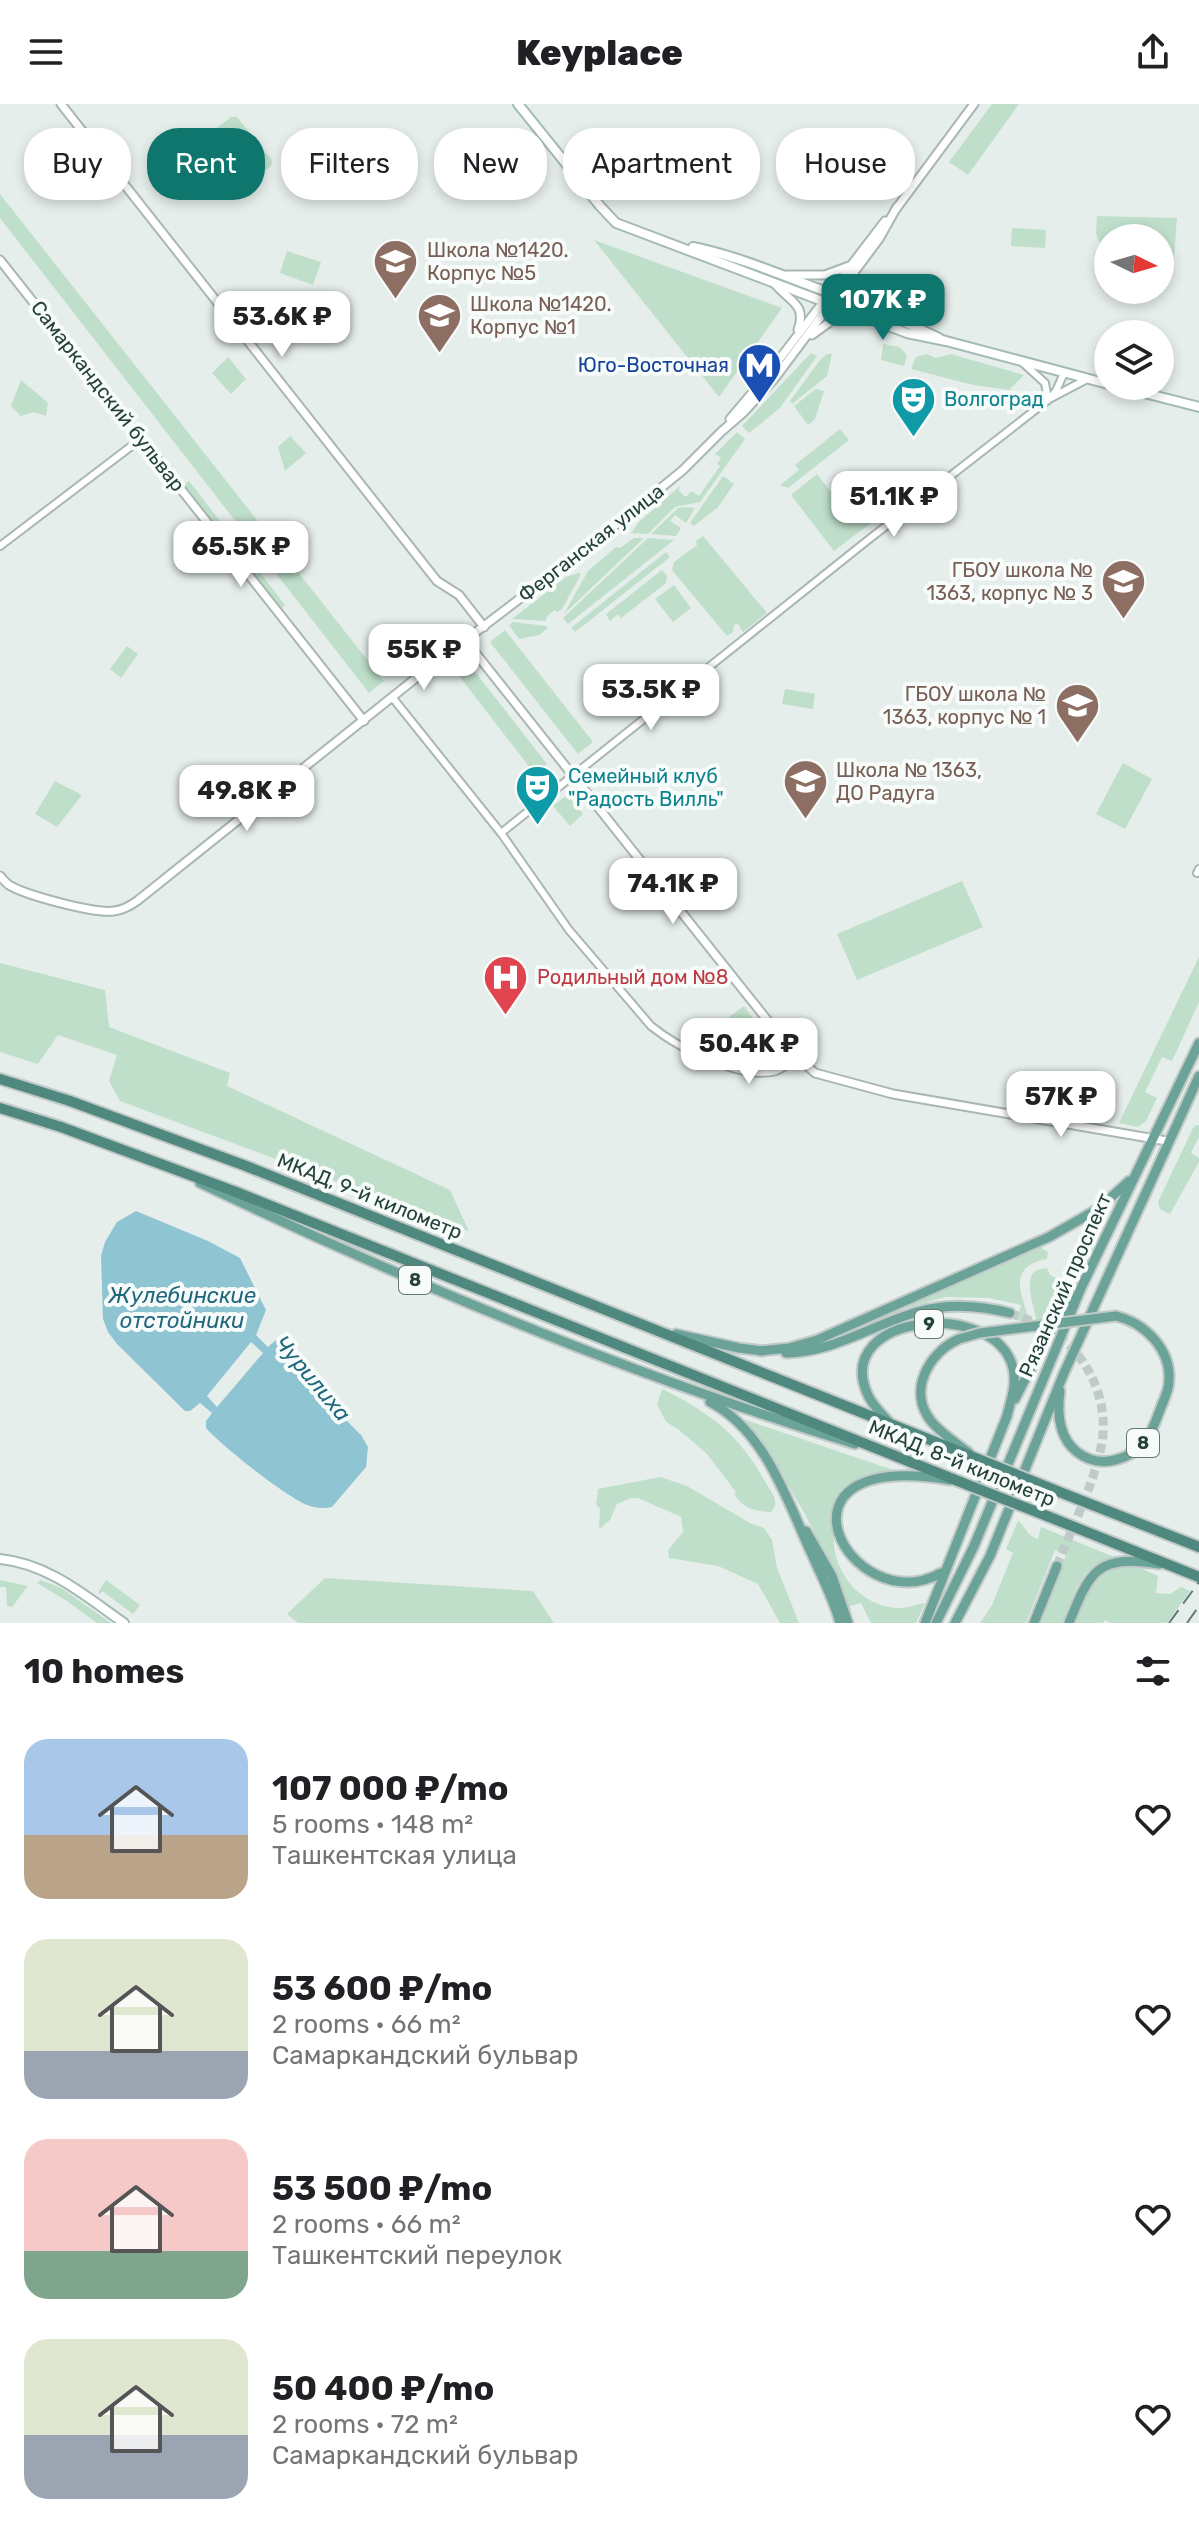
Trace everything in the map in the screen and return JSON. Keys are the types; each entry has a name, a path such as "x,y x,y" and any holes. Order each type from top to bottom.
{"highway":[{"name":"МКАД, 9-й километр","path":"0,1079 246,1166 722,1357"},
{"path":"0,1108 151,1159"},
{"name":"МКАД, 8-й километр","path":"151,1159 1199,1577"},
{"name":"МКАД, 8-й километр","path":"722,1357 1199,1547"}],"main road":[{"path":"518,104 616,223 919,337 946,341 1094,380"},
{"path":"677,244 720,252 887,315 946,341"},
{"path":"1172,400 1199,407"},
{"name":"Рязанский проспект","path":"936,1623 974,1546 1081,1288 1199,1043"},
{"name":"Рязанский проспект","path":"972,1594 1064,1373 1199,1076"},
{"name":"8","path":"151,1159 381,1266 685,1389 716,1405 753,1440 766,1459 832,1576 848,1623"},
{"path":"760,1351 789,1348 828,1336 1049,1237 1098,1209 1134,1176"},
{"path":"925,1623 1007,1416 1044,1342 1081,1288"},
{"path":"642,1326 705,1342 790,1353 843,1342 918,1311 943,1306 985,1307 1010,1313"},
{"name":"8","path":"978,1459 937,1427 923,1406 921,1392 928,1364 946,1345 980,1333 1116,1316 1136,1323 1152,1336 1164,1354 1169,1372 1167,1392 1151,1431 1136,1451 1114,1461 1097,1461 1082,1455 1070,1445 1062,1431 1059,1416 1059,1395 1064,1373"},
{"name":"9","path":"891,1425 867,1394 863,1378 865,1361 872,1346 884,1335 917,1324 962,1326 998,1342 1009,1357 1014,1379 1007,1416"},
{"path":"685,1389 908,1461"},
{"path":"837,1552 836,1533 841,1513 852,1498 873,1483 919,1476 968,1485"},
{"path":"796,1515 840,1623"},
{"path":"0,1559 33,1565 53,1574 124,1623"},
{"path":"1069,1623 1084,1586 1099,1569 1122,1562 1171,1565"},
{"path":"1034,1623 1057,1566"},
{"path":"924,1590 946,1568"},
{"path":"955,1623 972,1594"},
{"path":"962,1623 972,1594"}],"street":[{"path":"61,104 437,581 459,595 484,627"},
{"name":"Ферганская улица","path":"0,876 8,884 27,893 100,911 126,908 657,492 722,431 798,342 879,239 897,207 974,104"},
{"name":"Самаркандский бульвар","path":"0,260 364,721"},
{"path":"782,275 825,275 853,269 854,284 859,293 887,315"},
{"path":"775,284 800,309 798,342"},
{"path":"798,342 830,320 859,316"},
{"path":"1021,361 1045,383 1048,400"},
{"path":"1048,400 1064,373"},
{"path":"501,833 1048,400 1088,379"},
{"path":"0,546 142,438"},
{"path":"466,641 797,1057 815,1073 893,1094 1167,1141"},
{"path":"392,697 501,833 577,940 638,1012 667,1039 709,1059 761,1072 780,1069 797,1057"}],"green space":[{"path":"992,104 1019,104 968,175 949,162"},
{"path":"231,117 237,117 246,128 217,128"},
{"path":"265,151 272,160 271,166 265,171"},
{"path":"0,194 384,681 369,693 0,218"},
{"path":"1097,216 1177,218 1174,257 1174,224 1097,224"},
{"path":"1012,228 1046,230 1045,248 1011,246"},
{"path":"594,240 782,308 719,397"},
{"path":"287,251 321,262 313,285 280,273"},
{"path":"883,344 899,347 907,355 904,366 881,360"},
{"path":"811,353 817,356 780,408 749,433 742,426"},
{"path":"827,354 832,354 827,376 792,404 790,401"},
{"path":"927,354 935,358 951,354 1024,375 1009,390 973,385 911,369 916,357"},
{"path":"228,357 246,379 231,394 212,373"},
{"path":"21,380 48,403 46,416 34,412 21,416 11,406"},
{"path":"816,389 824,391 815,419 808,425 794,406"},
{"path":"840,429 849,440 788,488 780,485 799,470 795,465"},
{"path":"737,432 745,439 700,502 675,507 648,534 631,533 639,522 680,486 679,491 686,497 691,491 699,496 720,466 717,464 721,458 715,454"},
{"path":"290,436 306,453 285,471 278,447"},
{"path":"817,474 839,502 845,497 856,512 865,505 876,519 834,551 791,495"},
{"path":"723,476 734,484 718,507 694,526 690,523"},
{"path":"189,481 285,605 282,608 181,487"},
{"path":"678,508 695,508 686,523 675,515 670,521 681,528 676,536 651,534"},
{"path":"703,536 767,613 743,632 738,624 734,625 733,632 727,636 672,570 674,562 697,545 696,541"},
{"path":"634,538 644,538 564,614 588,571 616,547 620,548"},
{"path":"648,538 674,540 568,624 563,618"},
{"path":"666,552 670,557 575,632 571,628"},
{"path":"662,570 667,576 666,583 621,618 618,614 610,621 606,614"},
{"path":"579,573 562,609 547,616 546,621 512,619 566,577"},
{"path":"674,585 691,608 673,622 655,599"},
{"path":"513,622 548,628 539,635 519,639 509,625"},
{"path":"505,630 593,742 578,754 490,642"},
{"path":"127,646 138,654 121,678 110,669"},
{"path":"465,659 547,764 534,773 453,668"},
{"path":"785,689 815,694 813,709 782,704"},
{"path":"1123,763 1152,779 1125,829 1096,814"},
{"path":"55,781 82,795 57,827 35,814"},
{"path":"567,795 583,814 570,826 553,806"},
{"path":"962,881 983,927 857,980 837,934"},
{"path":"1199,957 1199,1002 1172,1061 1162,1057 1145,1092 1157,1098 1146,1121 1138,1127 1119,1123"},
{"path":"0,963 105,990 109,1027 230,1073 227,1086 450,1190 469,1231 120,1101 109,1081 117,1055 58,1035 38,1064 0,1052"},
{"path":"744,1006 780,1055 779,1060 769,1065 764,1063 729,1017"},
{"path":"1199,1125 1199,1137 1191,1153 1199,1158 1199,1162 1170,1214 1160,1209 1158,1202 1194,1126"},
{"path":"1040,1247 1048,1252 1047,1259 1026,1268 1020,1281 1029,1319 1017,1321 1021,1305 989,1298 945,1297 904,1309 847,1336 812,1346 894,1312"},
{"path":"1047,1268 1050,1275 1072,1286 1041,1336 1030,1283 1033,1273"},
{"path":"662,1389 710,1417 735,1439 773,1495 775,1505 771,1512 754,1510 741,1503 707,1454 666,1422 657,1404"},
{"path":"740,1418 902,1473 868,1485 851,1496 839,1513 834,1531 834,1549 850,1583 864,1596 881,1605 901,1608 925,1603 916,1623 871,1623 861,1603 850,1606 853,1623 832,1568 806,1515 775,1465"},
{"path":"660,1477 687,1486 764,1528 772,1540 777,1568 799,1623 780,1623 758,1584 718,1566 669,1558 668,1550 683,1532 681,1517 638,1498 631,1498 617,1504 610,1520 599,1529 598,1489"},
{"path":"1018,1521 1034,1538 1038,1539 1041,1527 1114,1557 1102,1561 1086,1574 1075,1591 1063,1623 1040,1623 1066,1555 1055,1550 1026,1623 980,1623 992,1605 1013,1553 1006,1549"},
{"path":"1122,1565 1136,1566 1158,1576 1156,1593 1170,1594 1181,1587 1190,1591 1167,1623 1111,1623 1105,1620 1103,1623 1073,1623 1093,1578 1100,1572"},
{"path":"325,1578 533,1591 554,1623 298,1623 287,1614"},
{"path":"0,1580 28,1586 12,1607 7,1606 6,1587 0,1587"},
{"path":"41,1580 61,1588 111,1623 97,1623 37,1583"},
{"path":"106,1580 140,1605 133,1614 102,1591 99,1595"}],"water":[{"name":"Жулебинские отстойники","path":"136,1211 240,1258 266,1310 256,1335 268,1347 276,1340 282,1342 305,1379 361,1435 368,1447 366,1467 332,1507 307,1505 254,1470 206,1428 206,1421 212,1413 200,1403 185,1411 117,1344 103,1319 101,1256 117,1222","holes":["251,1342 263,1353 217,1407 207,1396"]}],"tunnel":[{"path":"1010,1313 1044,1327 1063,1340 1086,1367 1100,1400 1103,1417 1100,1452 1057,1566"}],"railway":[{"path":"1169,1623 1199,1582"},
{"path":"1187,1623 1199,1606"}],"place":[{"name":"Школа №1420. Корпус №5","path":"396,301"},
{"name":"Школа №1420. Корпус №1","path":"439,355"},
{"name":"Юго-Восточная","path":"760,404"},
{"name":"Волгоград","path":"913,438"},
{"name":"ГБОУ школа № 1363, корпус № 3","path":"1124,620"},
{"name":"ГБОУ школа № 1363, корпус № 1","path":"1077,745"},
{"name":"Школа № 1363, ДО Радуга","path":"805,821"},
{"name":"Семейный клуб \"Радость Вилль\"","path":"537,826"},
{"name":"Родильный дом №8","path":"506,1016"}],"water label":[{"name":"Чурилиха","path":"313,1378"}]}
